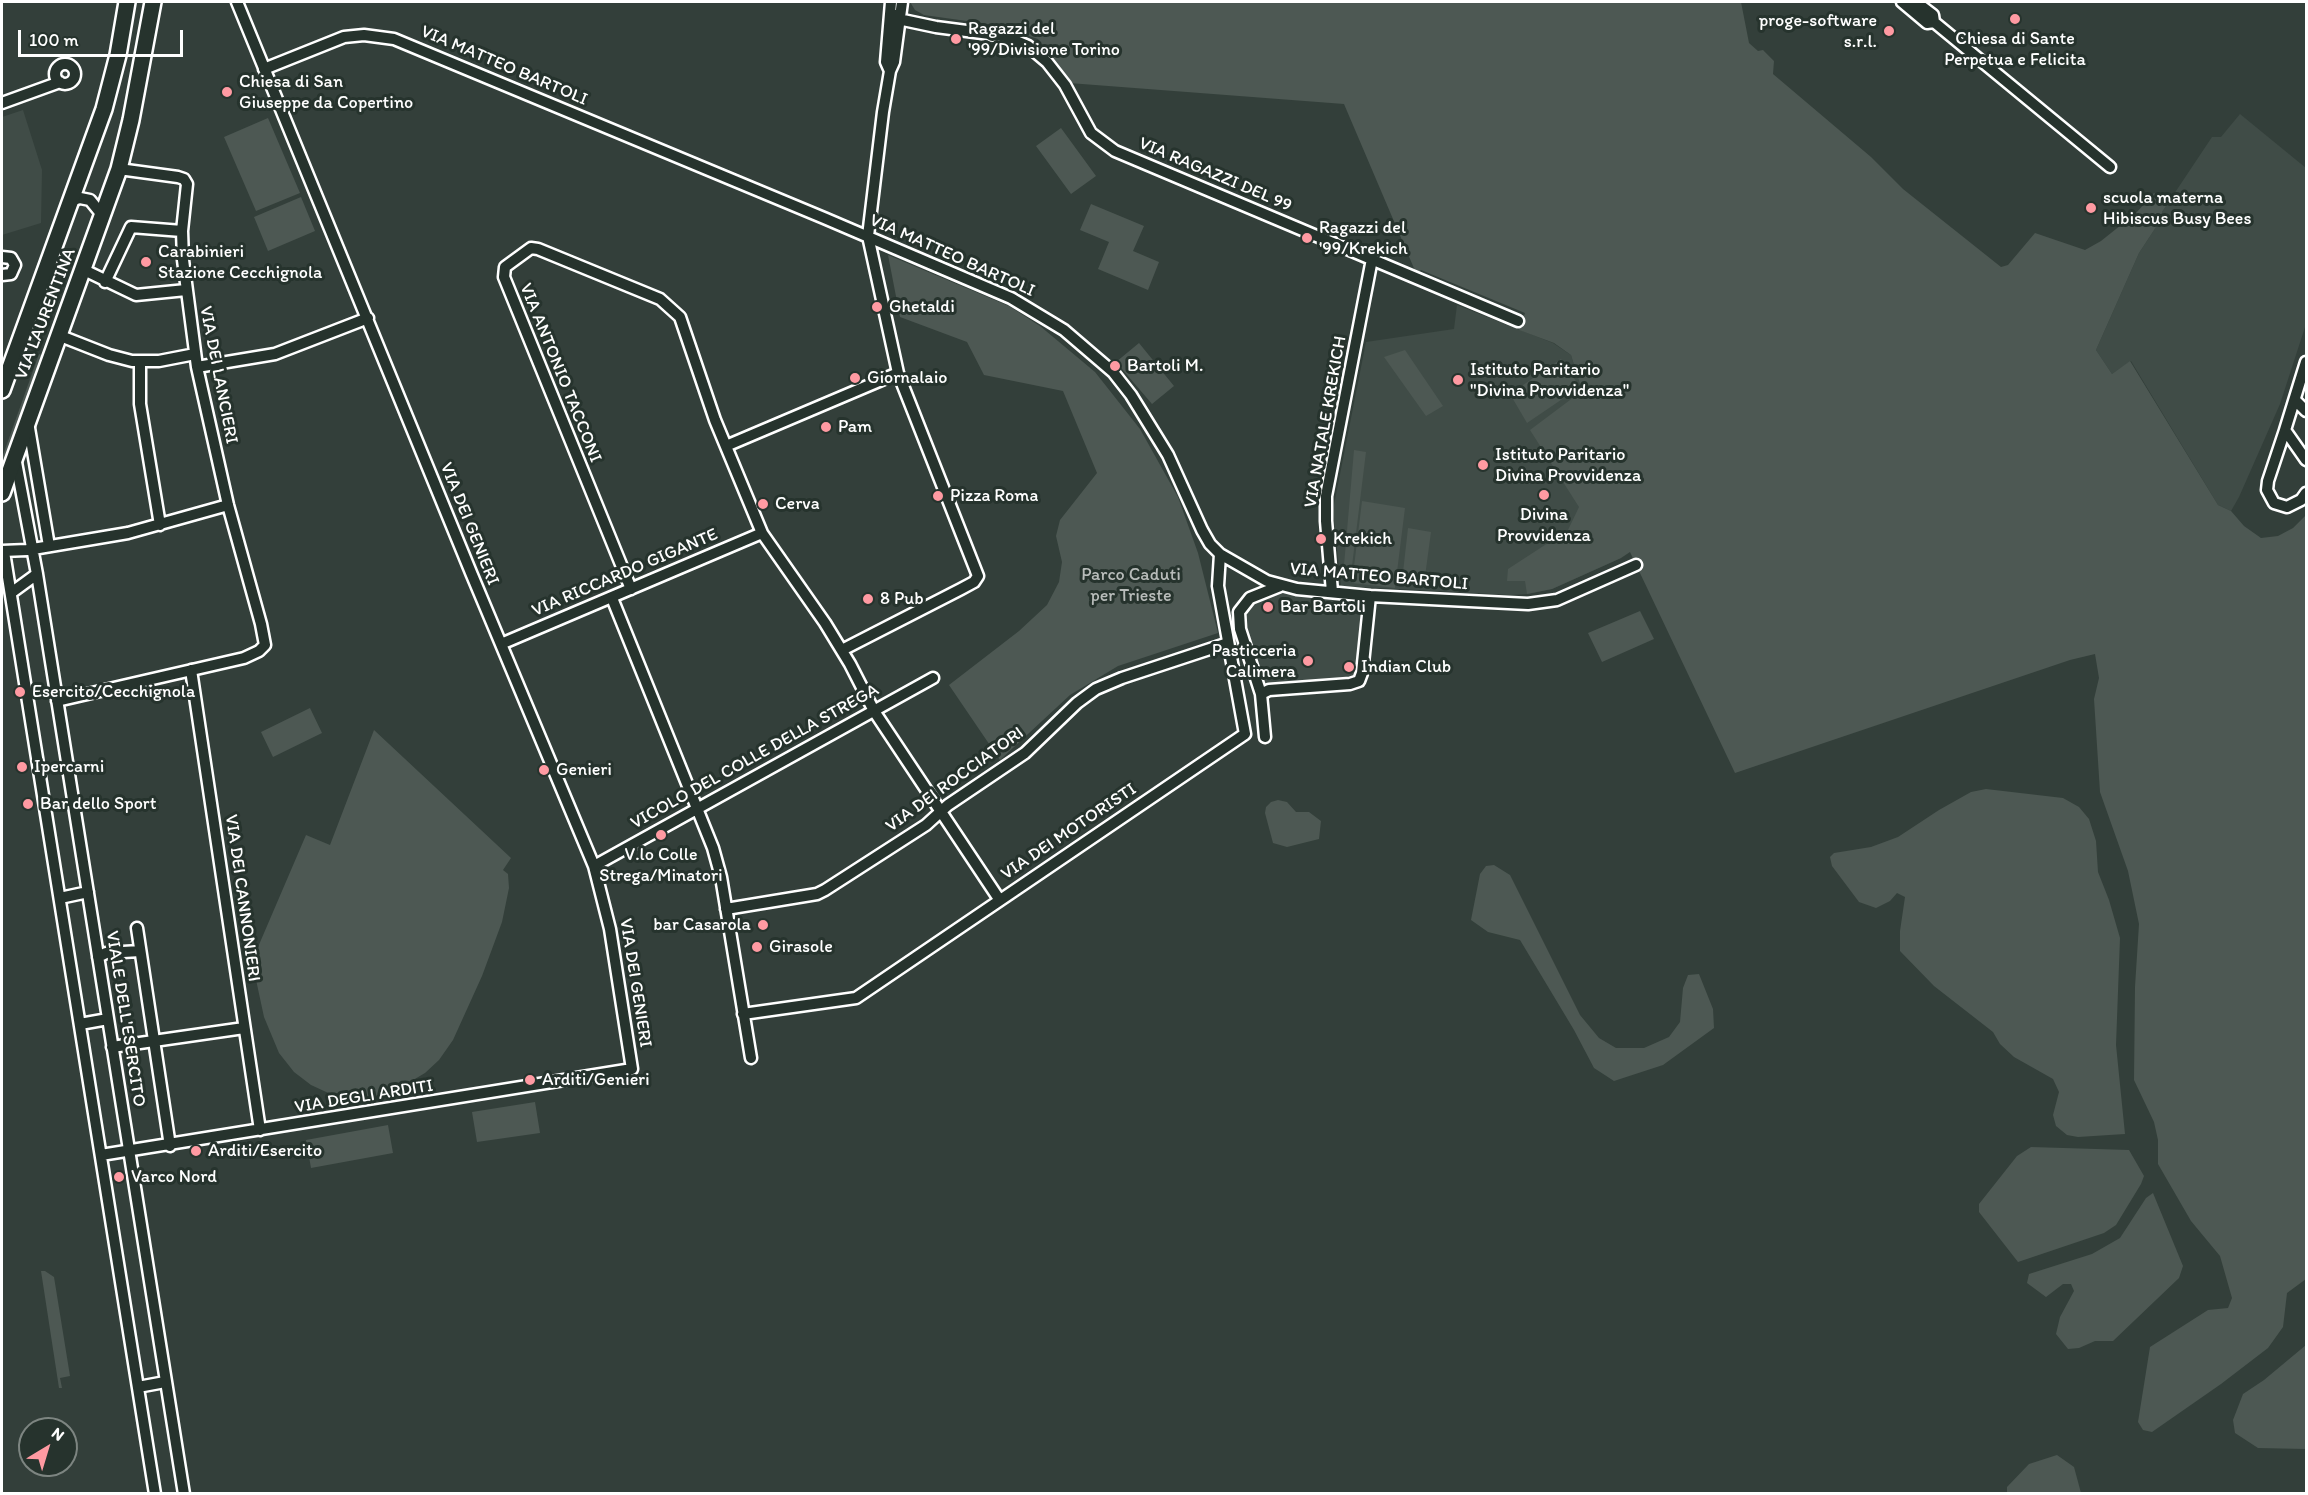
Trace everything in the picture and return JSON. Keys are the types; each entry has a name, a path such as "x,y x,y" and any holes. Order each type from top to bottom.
{"main road":[{"name":"VIA LAURENTINA","path":"2,390 107,99 117,61 127,2"},
{"name":"VIA LAURENTINA","path":"2,493 58,335 104,216 119,169 134,109 153,2"}],"street":[{"name":"VIA DEI GENIERI","path":"237,2 594,866 610,929 632,1069"},
{"path":"890,71 886,62 891,2"},
{"path":"896,2 895,14 900,18"},
{"path":"842,650 974,582 978,576 898,373 868,236 890,71 894,62 902,2"},
{"path":"1902,2 1927,22 1934,19"},
{"path":"1916,2 2110,167"},
{"name":"VIA RAGAZZI DEL 99","path":"900,18 936,27 1005,36 1029,46 1054,70 1073,99 1085,125 1106,146 1518,321"},
{"name":"VIA MATTEO BARTOLI","path":"264,69 344,37 364,35 394,39 868,236 1020,303 1064,330 1097,357 1126,388 1178,473 1210,544 1220,554 1280,586 1370,596 1538,603 1557,600 1636,565"},
{"path":"2,103 60,82"},
{"name":"VIA DEI LANCIERI","path":"119,169 184,179 187,184 182,231 186,290 197,367 228,505 265,645 260,651 244,658 191,670"},
{"path":"70,201 80,198 90,200 104,216"},
{"path":"105,282 131,227 182,231"},
{"name":"VIA ANTONIO TACCONI","path":"631,589 504,280 504,269 528,249 538,249 660,299 680,316 695,364 726,446"},
{"path":"2,257 10,258 15,266 11,274 2,275"},
{"name":"VIA NATALE KREKICH","path":"1332,592 1326,496 1372,259"},
{"path":"84,270 105,282 140,296 186,290"},
{"path":"197,367 283,352 368,318"},
{"path":"58,335 109,355 140,362 195,354"},
{"path":"140,362 140,404 160,525"},
{"path":"2307,362 2268,481 2270,497 2274,503 2287,507 2301,500 2307,493"},
{"path":"898,373 726,446 762,533 842,650 874,711 999,899"},
{"path":"2295,400 2307,411"},
{"path":"28,418 48,546"},
{"path":"2285,430 2307,460"},
{"name":"VIALE DELL'ESERCITO","path":"15,454 37,574 184,1494"},
{"path":"156,1494 3,551 32,549 119,535 228,505"},
{"name":"VIA RICCARDO GIGANTE","path":"501,644 762,533"},
{"name":"VIA DEI MOTORISTI","path":"743,1014 856,998 1245,734 1218,586 1220,554"},
{"path":"10,593 37,574"},
{"path":"1265,737 1261,694 1242,634 1239,612 1250,598 1280,586"},
{"path":"1261,694 1269,690 1350,684 1359,681 1362,673 1370,596"},
{"path":"612,598 717,859 751,1058"},
{"name":"VIA DEI ROCCIATORI","path":"726,909 817,894 926,825 948,805 1024,753 1077,703 1096,690 1122,678 1227,643"},
{"path":"57,701 191,670"},
{"name":"VIA DEI CANNONIERI","path":"191,670 260,1130"},
{"name":"VICOLO DEL COLLE DELLA STREGA","path":"594,866 933,678"},
{"path":"60,898 88,892"},
{"path":"137,928 170,1146"},
{"path":"98,957 106,953 140,951"},
{"path":"80,1024 108,1019"},
{"path":"112,1047 244,1028"},
{"name":"VIA DEGLI ARDITI","path":"101,1155 170,1146 632,1069"},
{"path":"138,1387 165,1382"}],"shaded area":[{"path":"23,110 42,170 41,223 2,235 2,117"},
{"path":"2240,114 2306,168 2306,324 2280,404 2231,511 2218,505 2131,361 2112,374 2096,350 2139,253 2162,218 2162,212 2212,137 2221,137"},
{"name":"Istituto Paritario Divina Provvidenza","path":"1457,305 1553,343 1571,355 1582,391 1621,558 1552,589 1527,594 1341,586 1333,510 1366,342 1454,329"},
{"path":"1280,589 1367,599 1357,678 1262,688 1242,612 1251,601"}],"green space":[{"path":"910,2 1741,2 1749,43 1758,51 1763,50 1774,61 1773,74 1871,157 1903,189 2001,267 2008,265 2035,233 2085,250 2101,241 2136,213 2154,193 2168,203 2162,212 2162,218 2139,253 2096,350 2112,374 2130,361 2218,505 2231,511 2244,526 2261,538 2278,536 2293,528 2306,515 2306,1279 2287,1293 2283,1327 2268,1348 2152,1432 2143,1430 2138,1422 2150,1347 2208,1310 2228,1308 2232,1298 2220,1256 2191,1221 2158,1164 2158,1140 2154,1122 2134,1080 2135,987 2139,924 2128,871 2100,792 2094,699 2099,678 2095,654 2070,660 1735,773 1630,552 1552,589 1527,594 1525,581 1507,581 1508,569 1568,530 1579,507 1530,430 1582,391 1571,355 1554,343 1519,330 1525,313 1421,270 1416,273 1344,104 1069,83 1038,39 995,25 924,15 915,10"},
{"path":"268,118 300,193 256,211 224,137"},
{"path":"1061,128 1096,176 1071,194 1036,146"},
{"path":"301,197 315,231 268,251 254,217"},
{"path":"1091,204 1144,226 1133,251 1159,262 1148,290 1098,269 1109,242 1080,230"},
{"name":"Parco Caduti per Trieste","path":"888,255 1009,306 1040,326 1095,372 1140,429 1178,497 1198,553 1218,633 1118,666 1070,695 1000,760 949,685 1019,631 1047,605 1059,582 1062,562 1056,536 1060,520 1097,473 1063,391 984,375 967,342 900,317"},
{"path":"1139,343 1174,386 1152,404 1116,362"},
{"path":"1405,350 1443,406 1426,416 1384,357"},
{"path":"39,354 44,356 2,472 2,458"},
{"path":"1561,359 1580,387 1527,423 1510,394"},
{"path":"1354,450 1366,452 1352,566 1344,565"},
{"path":"1362,501 1405,508 1395,588 1352,583"},
{"path":"1408,528 1431,532 1424,584 1402,581"},
{"path":"1640,611 1654,639 1602,662 1588,633"},
{"path":"310,708 322,733 273,757 261,732"},
{"path":"374,730 511,858 503,870 508,874 509,888 502,922 482,976 453,1040 439,1060 425,1073 382,1095 360,1098 337,1097 311,1085 294,1072 279,1053 264,1017 252,961 306,835 330,845"},
{"path":"1986,789 2063,798 2079,807 2089,819 2096,841 2098,872 2120,938 2116,1045 2125,1134 2078,1137 2067,1135 2056,1126 2053,1115 2059,1092 2053,1079 2014,1057 2000,1044 1993,1032 1934,986 1900,951 1900,931 1905,897 1897,893 1890,901 1876,908 1859,902 1832,866 1830,857 1834,853 1871,847 1898,837 1971,792"},
{"path":"1278,800 1287,802 1296,812 1309,812 1321,821 1319,839 1287,847 1273,843 1265,813 1266,807 1271,802"},
{"path":"1494,865 1510,875 1580,1015 1599,1038 1616,1048 1644,1048 1669,1037 1680,1022 1683,988 1688,975 1699,974 1713,1009 1714,1028 1663,1065 1614,1081 1594,1068 1520,940 1488,932 1471,920 1480,874 1486,866"},
{"path":"535,1102 540,1133 477,1142 472,1112"},
{"path":"388,1125 393,1153 311,1168 306,1140"},
{"path":"2031,1147 2129,1150 2144,1176 2116,1225 2104,1233 2018,1262 1979,1212 1979,1204 2017,1156"},
{"path":"2153,1193 2183,1266 2179,1278 2113,1341 2095,1341 2079,1348 2068,1349 2056,1334 2060,1317 2074,1291 2071,1284 2063,1284 2046,1297 2027,1283 2029,1274 2092,1254 2120,1238 2146,1198"},
{"path":"41,1271 54,1277 70,1376 60,1378 62,1388 59,1388"},
{"path":"2306,1345 2306,1449 2258,1448 2235,1433 2233,1420 2243,1394 2264,1380"},
{"path":"2057,1455 2074,1467 2081,1493 2007,1493 2007,1487 2029,1464"}],"place":[{"name":"Chiesa di Sante Perpetua e Felicita","path":"2015,19"},
{"name":"proge-software s.r.l.","path":"1889,31"},
{"name":"Ragazzi del '99/Divisione Torino","path":"956,39"},
{"name":"Chiesa di San Giuseppe da Copertino","path":"227,92"},
{"name":"scuola materna Hibiscus Busy Bees","path":"2091,208"},
{"name":"Ragazzi del '99/Krekich","path":"1307,238"},
{"name":"Carabinieri Stazione Cecchignola","path":"146,262"},
{"name":"Ghetaldi","path":"877,307"},
{"name":"Bartoli M.","path":"1115,366"},
{"name":"Giornalaio","path":"855,378"},
{"name":"Istituto Paritario \"Divina Provvidenza\"","path":"1458,380"},
{"name":"Pam","path":"826,427"},
{"name":"Istituto Paritario Divina Provvidenza","path":"1483,465"},
{"name":"Divina Provvidenza","path":"1544,495"},
{"name":"Pizza Roma","path":"938,496"},
{"name":"Cerva","path":"763,504"},
{"name":"Krekich","path":"1321,539"},
{"name":"8 Pub","path":"868,599"},
{"name":"Bar Bartoli","path":"1268,607"},
{"name":"Pasticceria Calimera","path":"1308,661"},
{"name":"Indian Club","path":"1349,667"},
{"name":"Esercito/Cecchignola","path":"20,692"},
{"name":"Ipercarni","path":"22,767"},
{"name":"Genieri","path":"544,770"},
{"name":"Bar dello Sport","path":"28,804"},
{"name":"V.lo Colle Strega/Minatori","path":"661,835"},
{"name":"bar Casarola","path":"763,925"},
{"name":"Girasole","path":"757,947"},
{"name":"Arditi/Genieri","path":"530,1080"},
{"name":"Arditi/Esercito","path":"196,1151"},
{"name":"Varco Nord","path":"119,1177"}]}
